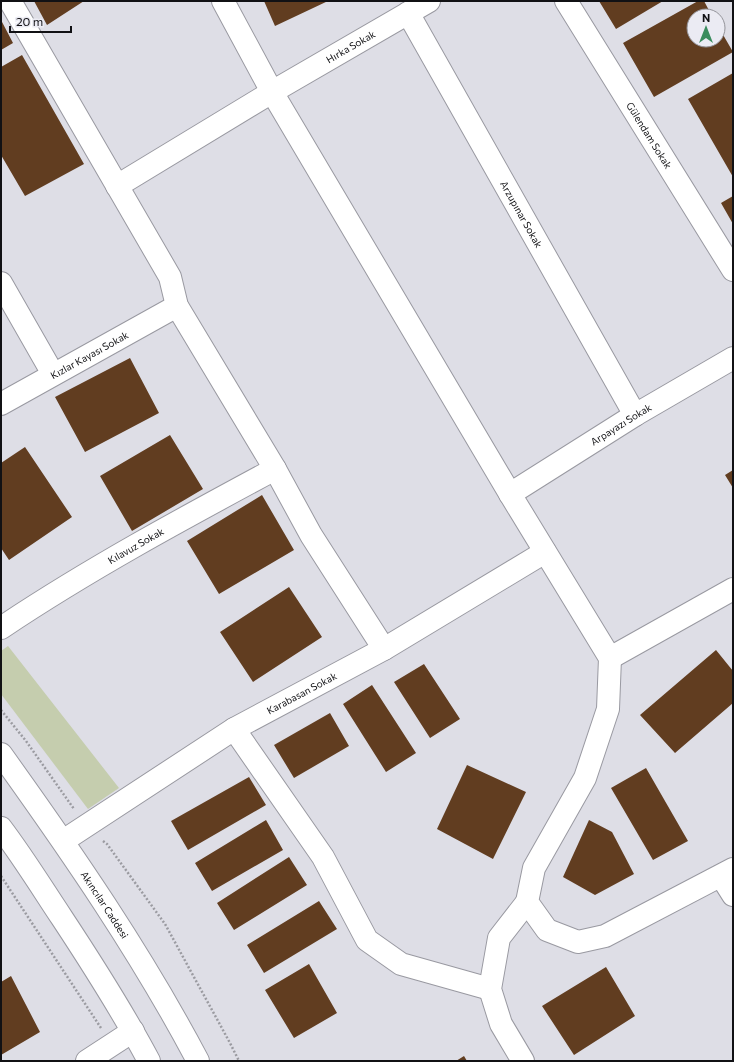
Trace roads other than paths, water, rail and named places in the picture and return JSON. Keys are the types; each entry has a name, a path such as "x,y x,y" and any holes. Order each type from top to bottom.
{"street":[{"path":"10,1 170,277 177,306 274,469 311,535 384,649"},
{"path":"223,1 272,92 510,494 610,658 608,709 585,778 534,868 527,902 498,938 490,989 502,1024 523,1061"},
{"name":"Hırka Sokak","path":"117,186 272,92 429,1"},
{"name":"Gülendam Sokak","path":"566,1 733,270"},
{"name":"Arzupınar Sokak","path":"408,13 635,415"},
{"path":"1,283 53,374"},
{"name":"Kızlar Kayası Sokak","path":"1,404 177,306"},
{"name":"Arpayazı Sokak","path":"510,494 635,415 733,358"},
{"name":"Kılavuz Sokak","path":"1,628 150,536 274,469"},
{"name":"Karabasan Sokak","path":"63,841 234,729 384,649 545,552"},
{"path":"610,658 733,589"},
{"path":"234,729 323,857 367,940 401,964 490,989"},
{"name":"Akıncılar Caddesi","path":"1,754 63,841 135,950 198,1061"},
{"path":"1,828 17,849 76,940 133,1031 149,1061"},
{"path":"527,902 547,930 578,942 605,936 727,873 733,895"},
{"path":"87,1061 133,1031"}]}
